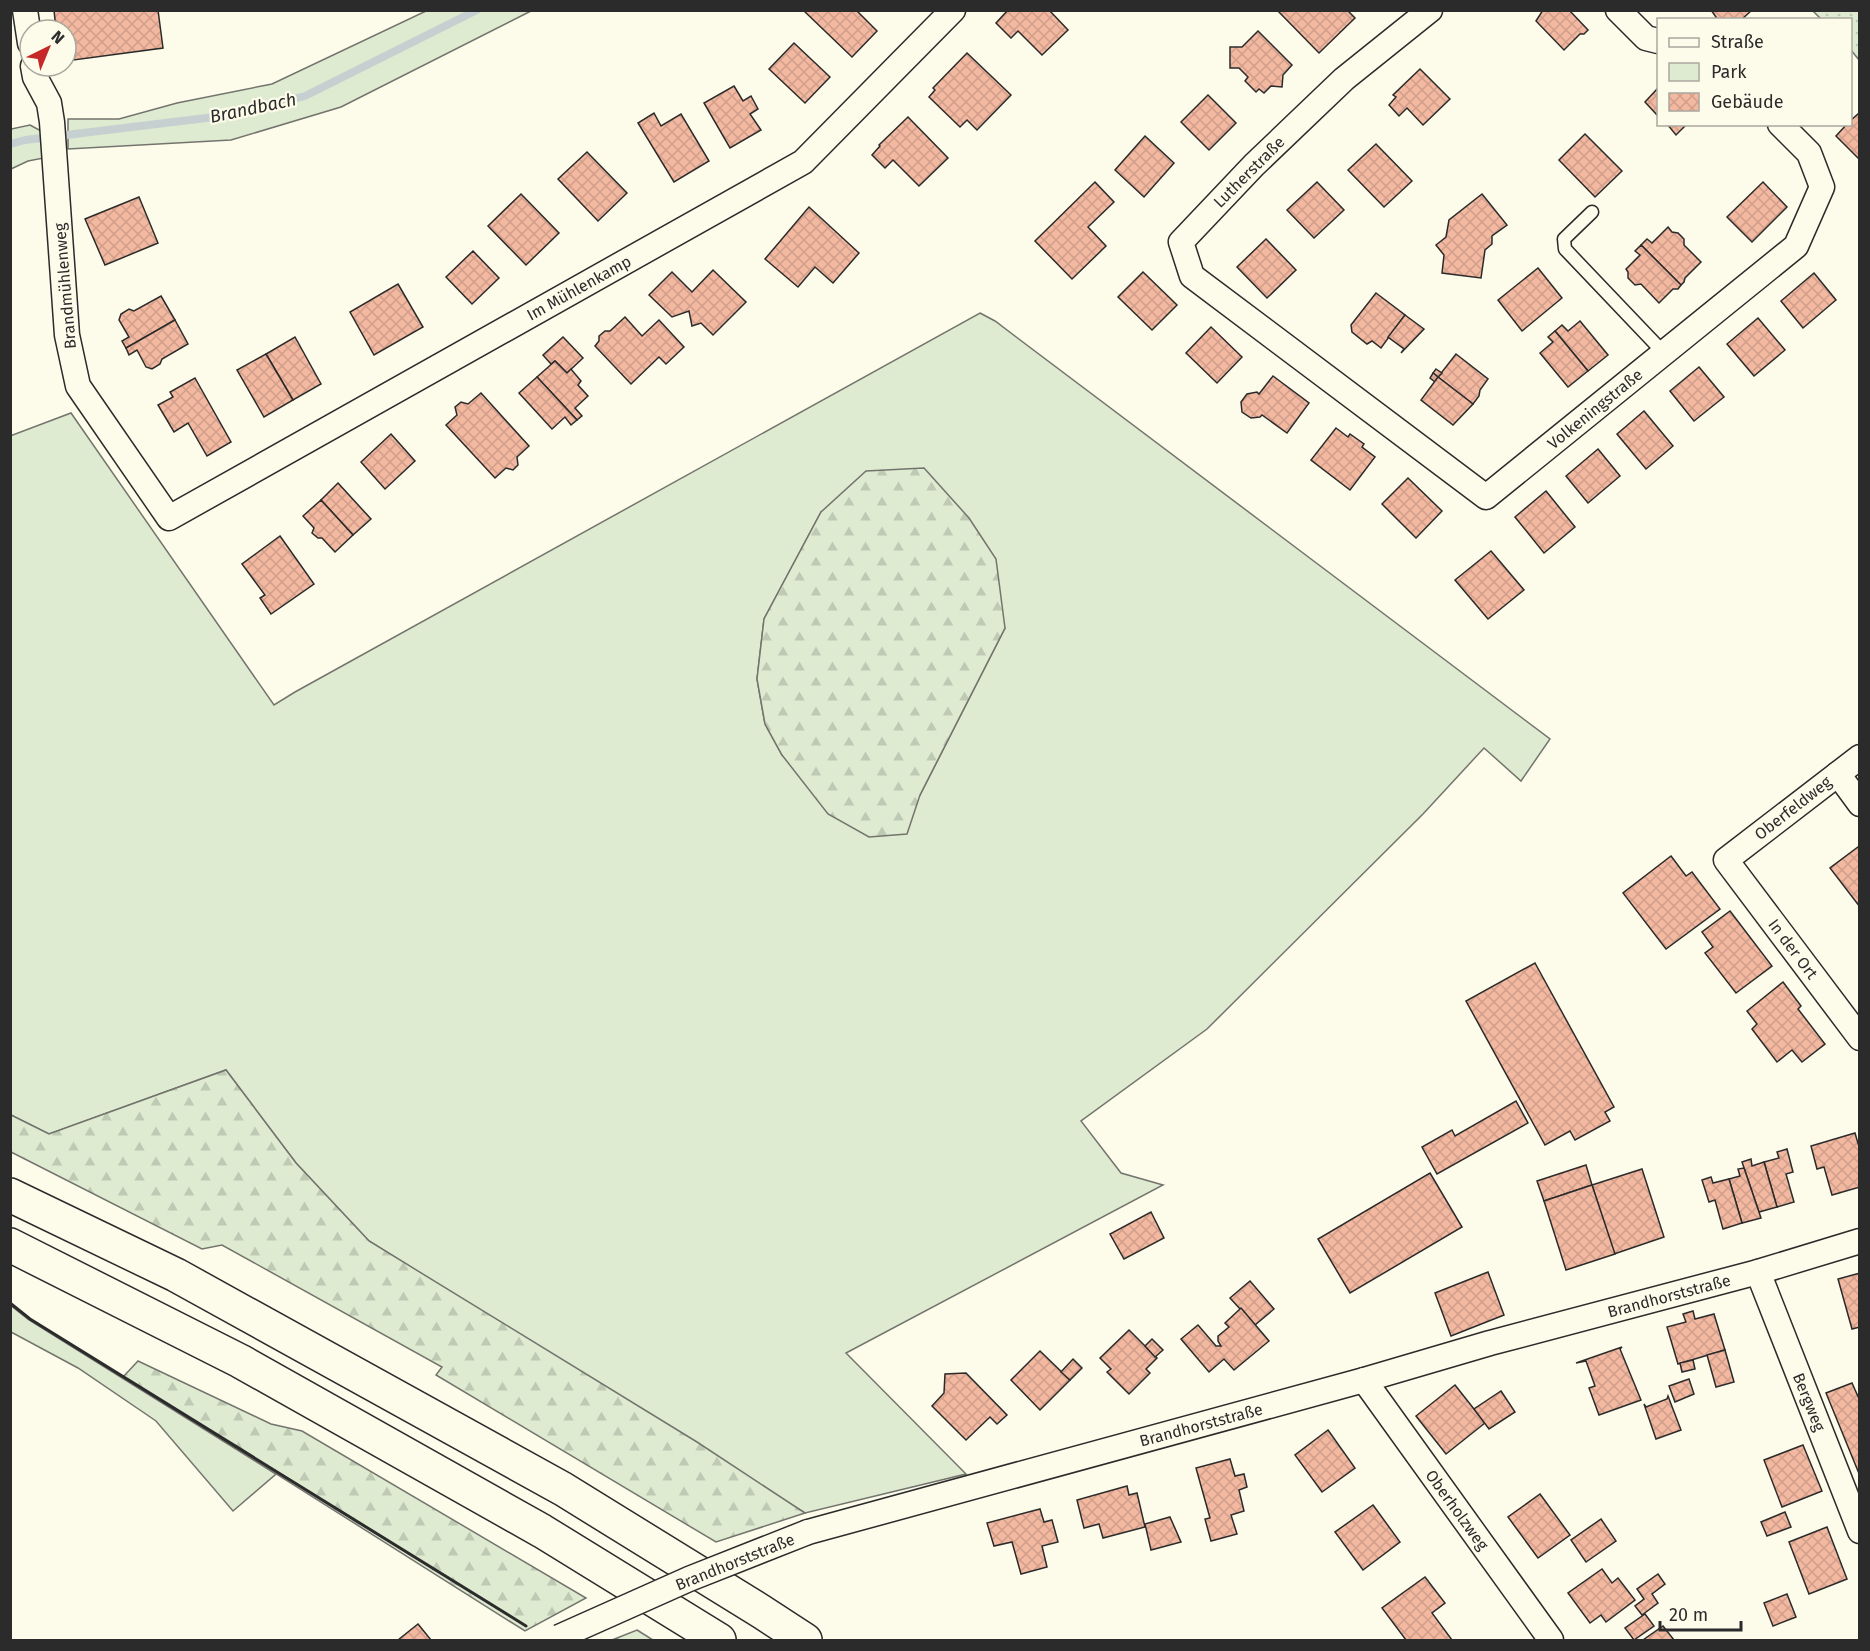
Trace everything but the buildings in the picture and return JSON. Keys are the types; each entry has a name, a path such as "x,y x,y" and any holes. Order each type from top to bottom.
{"highway":[{"path":"10,1195 176,1275 563,1489 805,1641"},
{"path":"10,1245 250,1367 542,1531 719,1641"}],"street":[{"name":"Im Mühlenkamp","path":"169,518 803,162 953,10"},
{"name":"Lutherstraße","path":"1279,341 1192,276 1181,242 1254,165 1344,79 1430,10"},
{"path":"1618,10 1646,38 1657,41"},
{"name":"Brandmühlenweg","path":"36,78 49,104 52,122 66,334 78,386 169,518"},
{"name":"Volkeningstraße","path":"1279,341 1486,497 1796,246 1822,187 1809,153 1782,126"},
{"name":"Oberfeldweg","path":"1726,860 1860,757"},
{"path":"1838,774 1860,804"},
{"name":"In der Ort","path":"1726,860 1860,1038"},
{"name":"Brandhorststraße","path":"556,1639 689,1579 808,1532 1364,1380 1490,1343 1758,1272 1860,1241"},
{"name":"Bergweg","path":"1758,1272 1860,1531"},
{"name":"Oberholzweg","path":"1364,1380 1551,1641"}],"lane":[{"path":"1592,212 1564,239 1565,249 1664,353"}],"green space":[{"path":"426,11 531,11 341,107 231,140 68,149 68,119 119,119 177,103 272,84"},
{"path":"1813,11 1859,11 1859,60 1852,51 1852,18 1820,18"},
{"path":"30,125 41,131 44,158 28,161 11,169 11,129"},
{"path":"980,313 995,321 1550,739 1521,781 1484,748 1423,814 1207,1029 1081,1121 1121,1173 1163,1185 846,1353 966,1474 805,1513 369,1241 296,1163 226,1070 49,1134 11,1115 10,436 71,413 274,705","holes":["821,512 1005,628 920,795 782,755 765,724 757,679 764,619"]},
{"path":"924,468 969,518 996,559 1005,628 920,795 907,834 869,837 828,814 782,755 765,724 757,679 764,619 821,512 866,471"},
{"path":"226,1070 296,1163 369,1241 697,1442 805,1513 716,1542 436,1375 442,1367 222,1245 202,1249 11,1152 11,1115 49,1134"},
{"path":"10,1305 29,1320 276,1474 233,1511 156,1421 78,1368 11,1332"},
{"path":"138,1361 271,1424 302,1431 586,1598 525,1631 123,1377"},
{"path":"637,1630 653,1640 612,1640"}],"waterway":[{"name":"Brandbach","path":"10,144 25,140 231,115 305,96 477,10"}],"wall":[{"path":"10,1303 30,1319 526,1626"}]}
